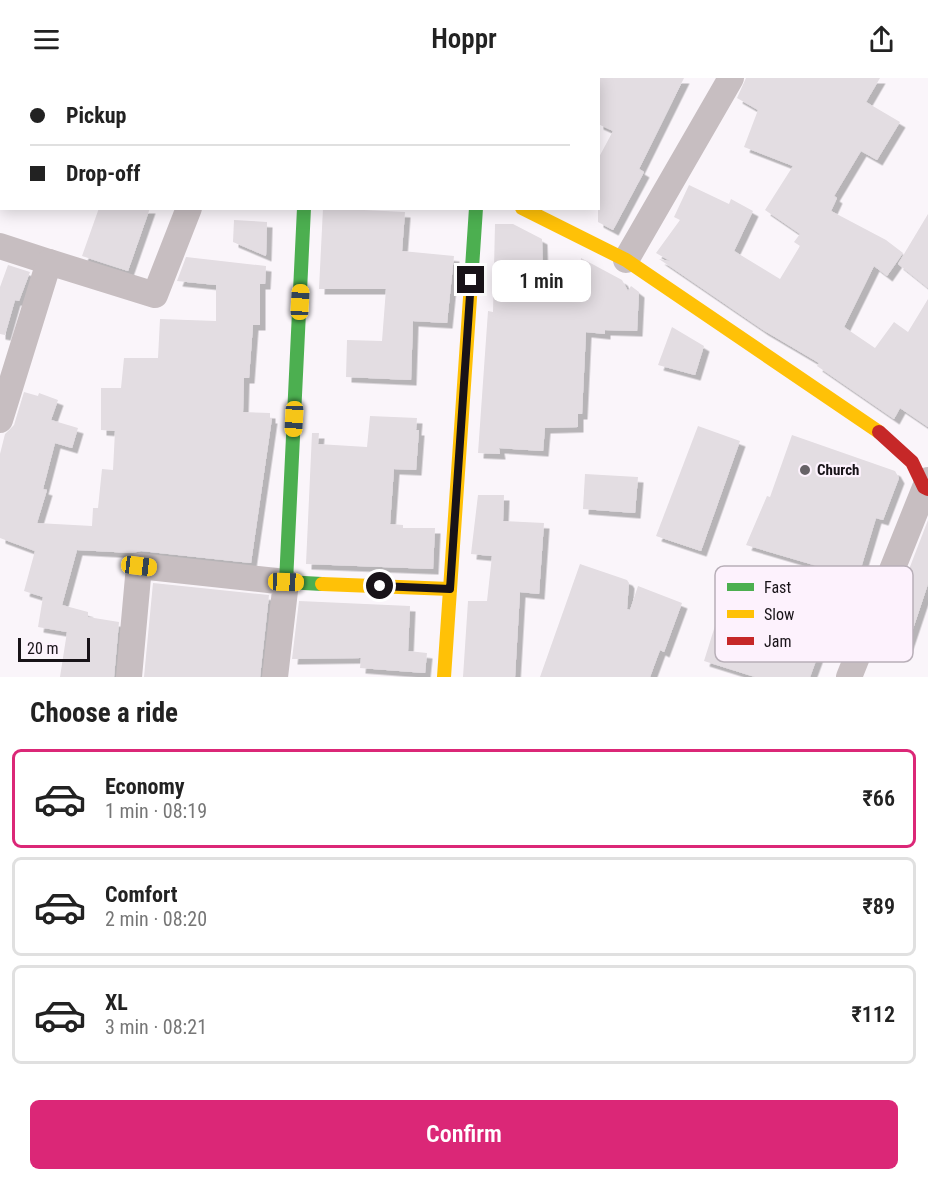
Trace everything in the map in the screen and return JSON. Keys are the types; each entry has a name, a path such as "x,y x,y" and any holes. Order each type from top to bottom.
{"street":[{"path":"626,260 731,78"},
{"path":"0,246 155,295 188,210"},
{"path":"275,677 286,582 304,210"},
{"path":"444,677 476,210"},
{"path":"526,210 626,260 892,441 912,462 927,485 894,566"},
{"path":"0,416 11,344 49,262"},
{"path":"129,677 139,566 286,582 450,589"},
{"path":"849,677 855,662"}],"building":[{"path":"600,78 684,78 639,169 644,172 613,230 598,222 598,210 600,210 600,155 613,131 600,125"},
{"path":"746,78 880,78 866,102 900,122 877,160 861,151 834,196 837,198 831,211 886,240 903,253 887,276 874,266 844,327 875,348 894,322 908,332 928,299 928,427 900,408 894,419 817,366 819,363 763,330 659,259 670,261 656,253 680,220 674,217 689,185 729,204 731,199 753,211 734,251 780,279 800,246 794,242 800,234 765,210 793,166 744,147 758,110 737,98"},
{"path":"98,210 149,210 128,271 82,256"},
{"path":"323,210 405,212 402,251 454,256 447,323 413,321 411,380 346,377 347,340 382,341 386,289 319,289"},
{"path":"928,214 928,288 898,264"},
{"path":"234,220 267,222 266,256 233,242"},
{"path":"495,224 513,224 542,239 543,273 580,276 581,258 622,280 628,291 631,286 639,292 637,331 605,330 605,334 586,332 582,414 578,414 578,427 545,428 543,451 499,448 500,454 478,453 488,311 493,312"},
{"path":"186,257 266,266 265,284 260,284 260,325 253,325 249,378 244,378 243,412 270,413 270,418 272,418 251,563 141,551 132,553 77,550 62,605 88,612 88,617 119,622 114,677 60,677 67,632 38,627 43,597 24,591 35,551 0,538 0,454 5,434 14,425 24,392 38,396 39,393 58,400 51,420 78,428 72,448 55,443 43,489 47,490 37,523 92,526 93,508 98,508 102,469 113,470 115,431 101,430 101,388 121,388 124,358 158,358 160,319 216,321 216,285 177,281"},
{"path":"8,265 30,272 19,301 15,300 5,335 0,334 0,287"},
{"path":"672,327 704,346 695,375 658,365"},
{"path":"370,416 417,418 416,430 419,430 416,470 394,469 390,524 403,525 403,528 435,528 433,569 306,564 312,433 319,433 318,444 367,447"},
{"path":"698,426 740,441 701,551 656,536"},
{"path":"792,435 895,471 899,478 883,520 876,518 862,566 817,566 746,545 767,496 770,497"},
{"path":"585,474 638,477 635,513 583,509"},
{"path":"478,495 504,495 503,521 544,523 539,594 520,592 515,677 463,677 468,601 487,601 492,556 471,554"},
{"path":"928,520 928,584 913,629 913,566 910,566"},
{"path":"580,564 627,580 629,583 627,609 630,610 638,586 682,603 664,652 660,650 650,677 540,677"},
{"path":"153,583 269,595 260,677 144,677"},
{"path":"299,601 410,606 408,651 427,653 425,673 360,668 361,658 292,659"},
{"path":"715,626 715,662 816,662 810,677 755,677 704,661"}],"traffic: fast":[{"path":"304,210 286,582 322,584"},
{"path":"471,283 476,210"}],"traffic: slow":[{"path":"526,210 626,260 879,432"},
{"path":"444,677 471,283"},
{"path":"322,584 450,589"}],"traffic: jam":[{"path":"879,432 912,462 924,487 928,489"}],"place":[{"name":"Church","path":"805,470"}],"route":[{"path":"380,586 450,589 471,280"}]}
